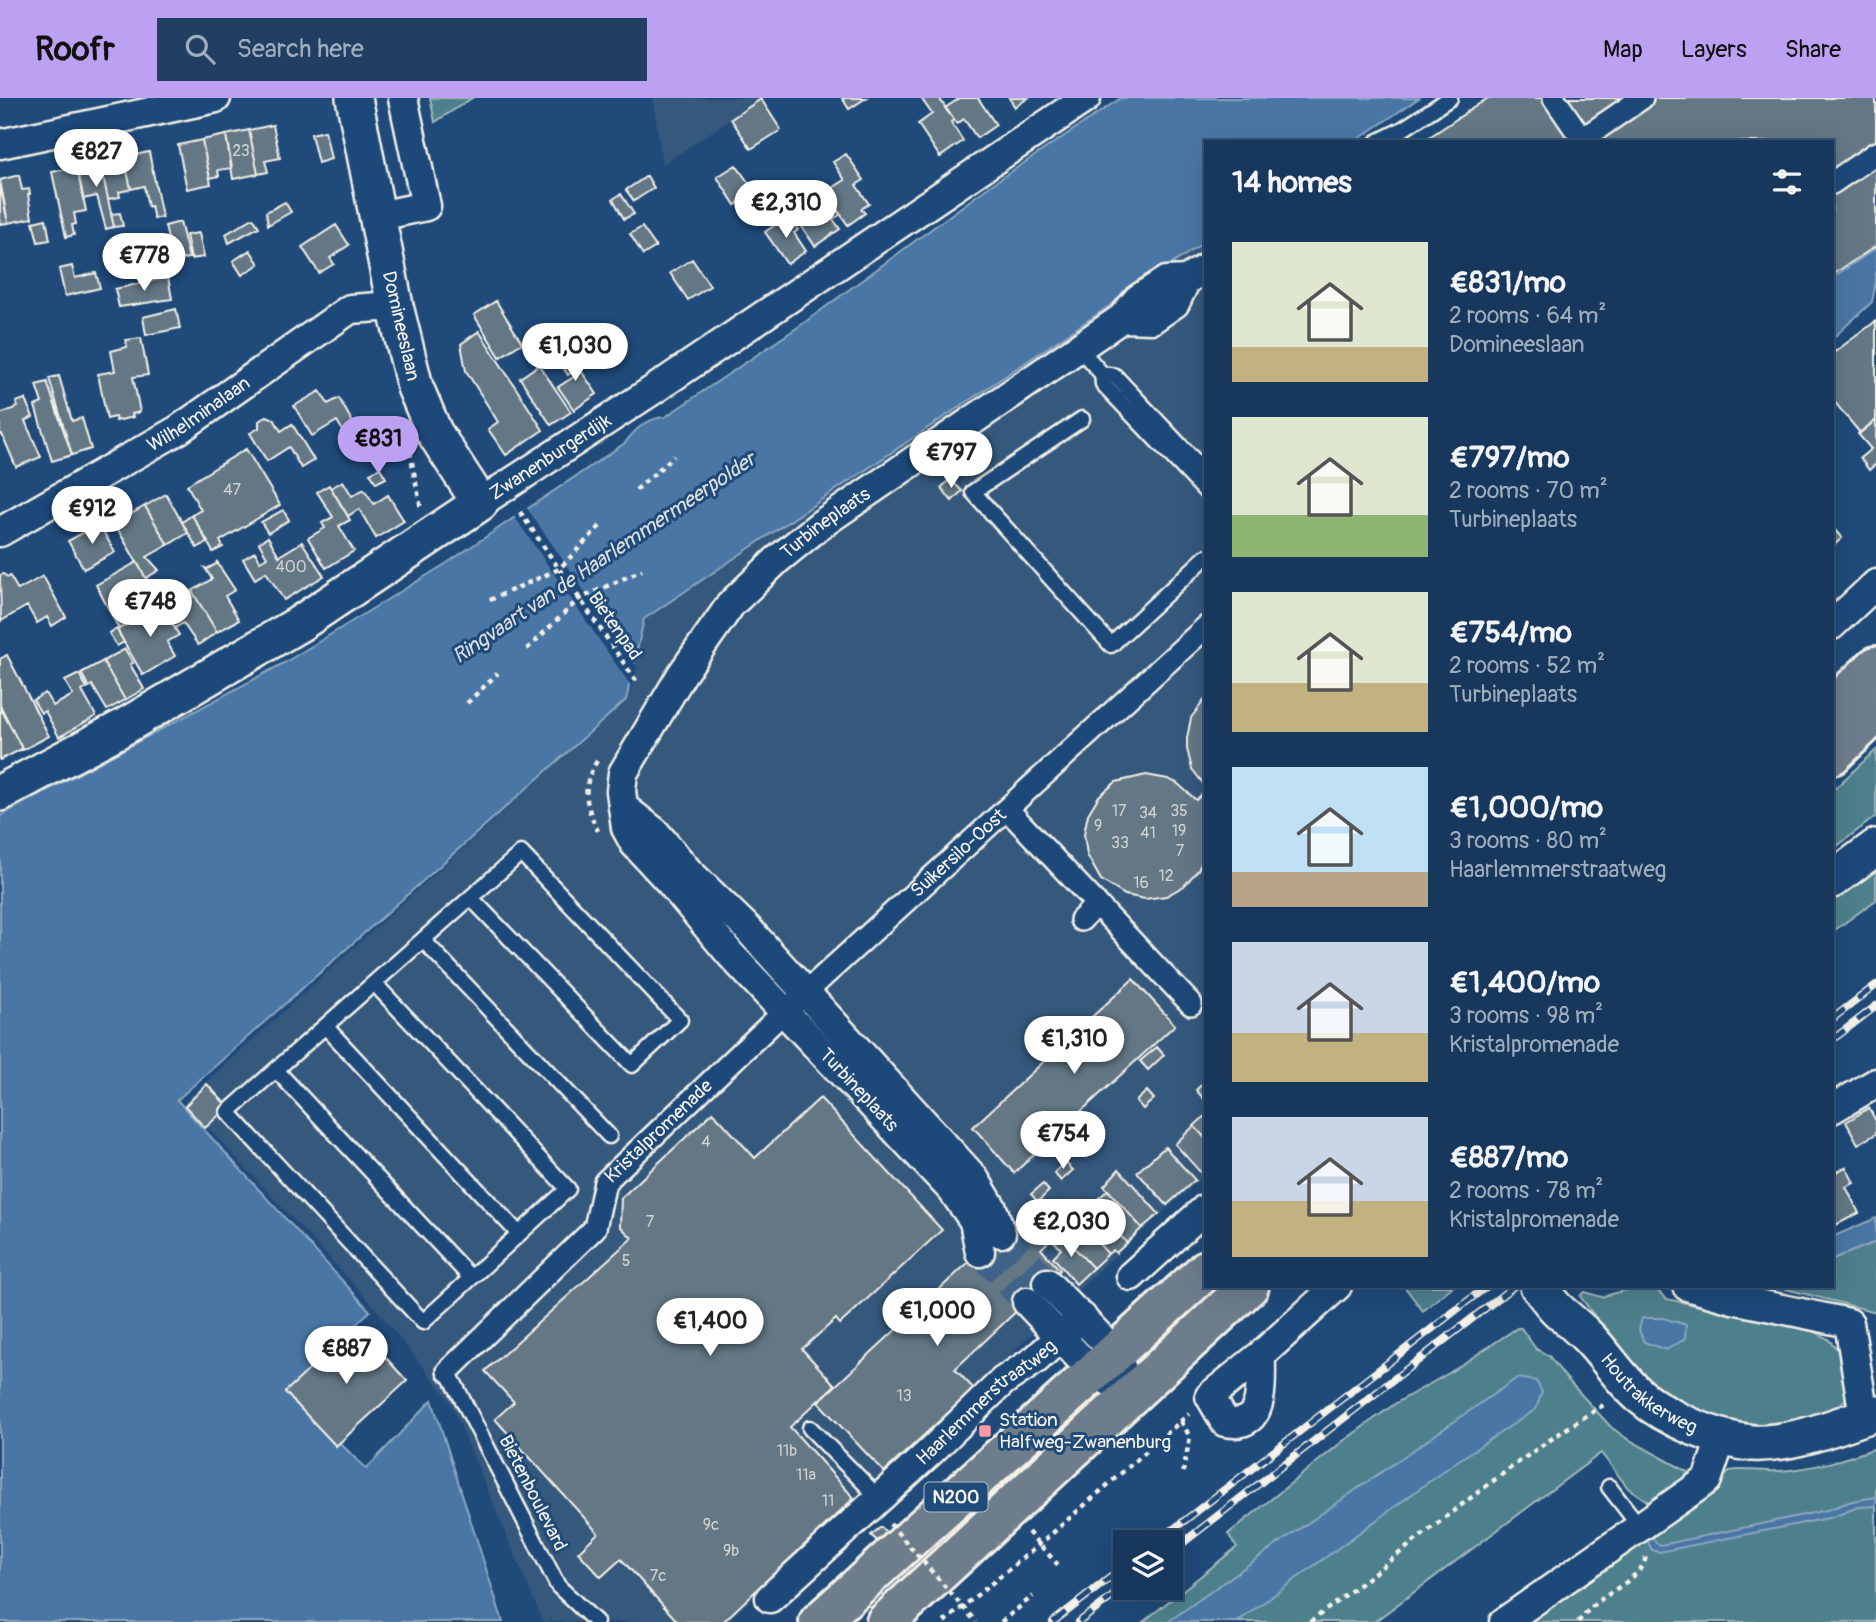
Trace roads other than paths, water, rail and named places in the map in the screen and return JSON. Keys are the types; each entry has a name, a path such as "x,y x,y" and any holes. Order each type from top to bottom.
{"main road":[{"path":"1834,706 1876,666"},
{"path":"1834,753 1876,713"},
{"name":"N200","path":"819,1622 1204,1272"},
{"name":"N200","path":"886,1622 1247,1288"}],"street":[{"path":"0,144 216,98"},
{"name":"Domineeslaan","path":"354,98 395,306 415,387 434,432 480,503"},
{"path":"379,216 426,206 403,98"},
{"name":"Zwanenburgerdijk","path":"0,793 120,729 299,624 653,390 1086,98"},
{"path":"1554,98 1580,140 1642,98"},
{"path":"1834,182 1876,153"},
{"name":"Turbineplaats","path":"990,1243 953,1191 787,1009 747,928 687,870 655,832 623,807 623,772 682,674 732,604 778,560 820,525 1122,318 1152,319 1175,303 1196,274"},
{"name":"Wilhelminalaan","path":"0,532 178,430 350,309 395,306"},
{"path":"1834,623 1876,584"},
{"name":"Suikersilo-Oost","path":"787,1009 1204,629"},
{"path":"1007,808 1191,1004"},
{"path":"1834,878 1876,847"},
{"path":"1081,920 1097,904"},
{"name":"Kristalpromenade","path":"448,1371 596,1228 605,1182 787,1009"},
{"path":"1834,1108 1876,1083"},
{"path":"1131,1276 1204,1210"},
{"path":"1047,1283 1082,1317 1104,1362 1132,1395"},
{"path":"1261,1355 1260,1400 1249,1420 1237,1424 1225,1422 1210,1396 1261,1355 1335,1288"},
{"name":"Houtrakkerweg","path":"1540,1288 1557,1309 1587,1336 1628,1384 1657,1409 1689,1425 1751,1443 1790,1440 1870,1414"},
{"name":"Houtrakkerweg","path":"1564,1288 1587,1336"},
{"path":"1694,1288 1733,1299 1849,1323 1870,1414"},
{"path":"1027,1302 1060,1336 1104,1362"},
{"name":"Haarlemmerstraatweg","path":"770,1598 1003,1381 1035,1360 1082,1317"},
{"name":"Houtrakkerweg","path":"1504,1622 1707,1480 1722,1436"}],"lane":[{"path":"1381,140 1450,98"},
{"path":"1394,140 1403,129"},
{"path":"1079,348 1102,374 1103,384 1204,490"},
{"path":"1102,374 1115,376 1204,471"},
{"path":"1082,419 973,492 1111,645 1204,559"},
{"path":"374,983 568,1189 423,1322 228,1112 521,853 680,1020 632,1065 471,898"},
{"path":"423,940 609,1136"},
{"path":"325,1026 519,1234"},
{"path":"276,1070 471,1278"},
{"name":"Bietenboulevard","path":"448,1371 558,1586 596,1622"},
{"path":"810,1428 879,1498"},
{"path":"1609,1487 1640,1527"}],"water":[{"name":"Ringvaart van de Haarlemmermeerpolder","path":"1121,98 1419,98 1357,140 1204,140 1204,242 644,619 626,700 177,1100 370,1311 288,1391 366,1469 432,1400 503,1622 0,1622 0,816 284,663 447,563 625,443 642,425 665,417 801,325 991,185"},
{"path":"1876,248 1876,282 1872,302 1834,337 1834,277"},
{"path":"1876,1218 1876,1242 1834,1258 1834,1236"},
{"path":"1642,1318 1663,1318 1686,1325 1685,1339 1666,1350 1644,1342 1639,1330"},
{"path":"1517,1378 1536,1381 1542,1392 1536,1409 1456,1462 1237,1622 1168,1622 1269,1550"},
{"path":"1876,1497 1876,1506 1858,1507 1833,1517 1659,1552 1652,1550 1647,1540 1653,1537 1656,1543 1661,1545"}],"tunnel":[{"path":"1001,1233 1047,1283"},
{"path":"980,1252 1027,1302"}],"railway":[{"path":"1834,1017 1876,985"},
{"path":"1834,1038 1876,1006"},
{"path":"1172,1530 1484,1288"},
{"path":"1183,1543 1511,1288"},
{"path":"1053,1622 1113,1575"},
{"path":"1079,1622 1113,1596"}],"place":[{"name":"Station Halfweg-Zwanenburg","path":"985,1431"}]}
